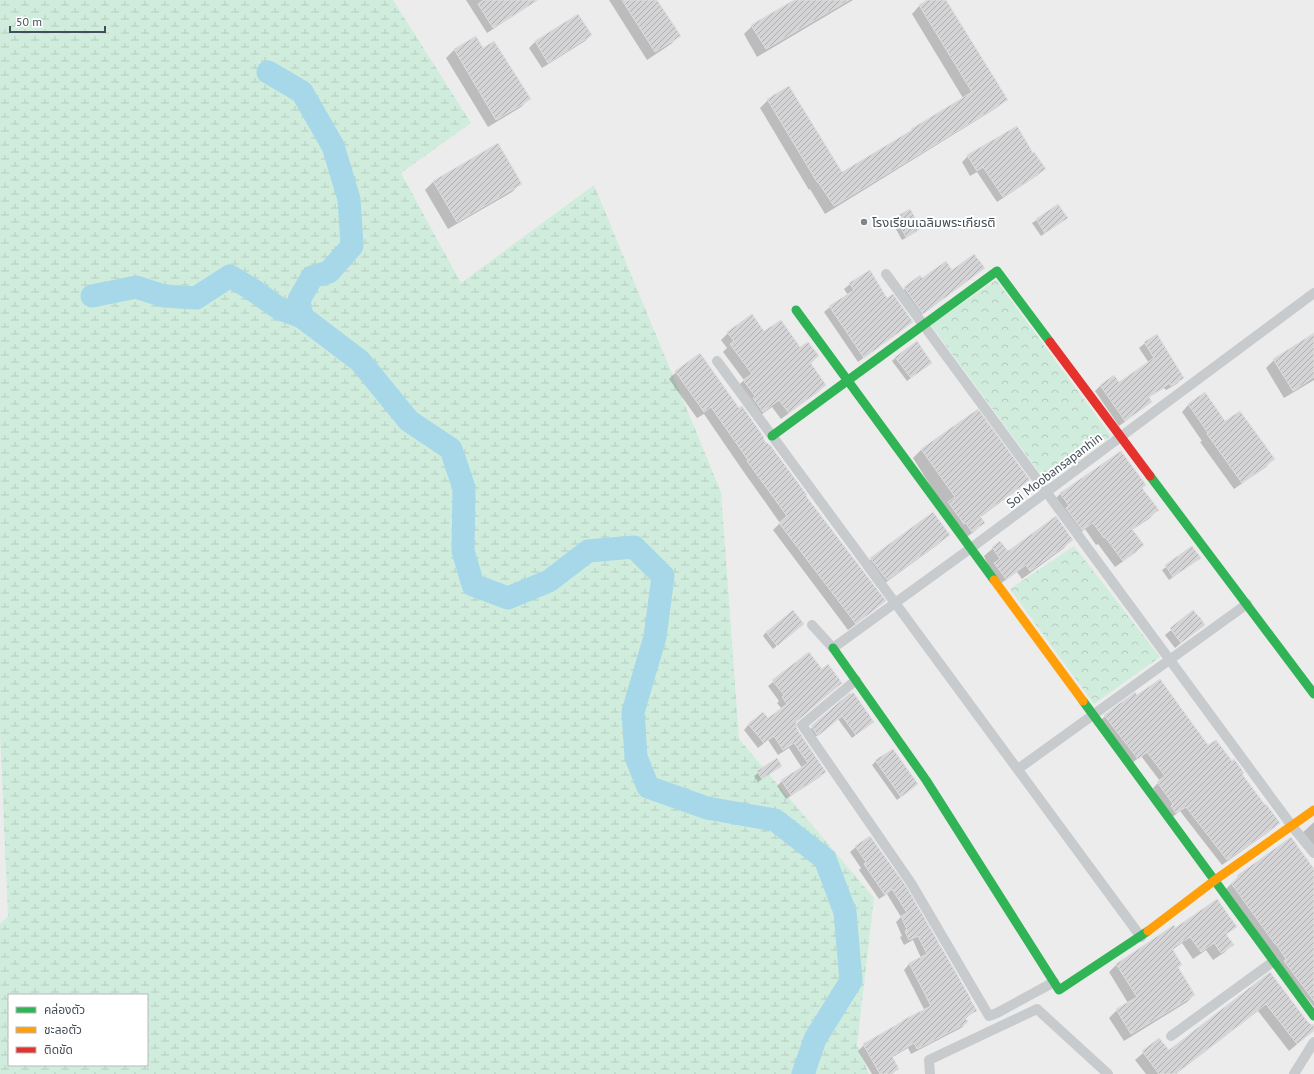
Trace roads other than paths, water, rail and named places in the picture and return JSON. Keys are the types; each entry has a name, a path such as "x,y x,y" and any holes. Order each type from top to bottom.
{"street":[{"path":"772,436 997,271 1314,694"},
{"path":"886,274 1292,826 1314,853"},
{"name":"Soi Moobansapanhin","path":"834,648 1121,437 1314,292"},
{"path":"796,310 1314,1016"},
{"path":"717,361 1141,937"},
{"path":"1018,769 1246,604"},
{"path":"812,625 834,648 926,780 1059,990 1141,937 1215,880 1314,810"},
{"path":"856,680 802,725 911,883 989,1016 998,1013 1054,982"},
{"path":"1171,1036 1274,961"},
{"path":"930,1074 929,1060 1037,1009 1108,1074"},
{"path":"1294,1074 1314,1042"}],"waterway":[{"path":"268,72 302,92 333,146 349,199 352,246 329,272 312,277 299,300 302,317 360,361 409,421 451,449 464,488 463,551 473,585 508,598 549,581 588,551 634,547 663,576 655,637 633,712 636,757 648,787 707,808 775,820 825,859 845,912 851,981 815,1039 803,1074"},
{"path":"92,296 136,287 164,296 196,298 230,276 280,309 302,317"}],"place":[{"name":"โรงเรียนเฉลิมพระเกียรติ","path":"864,222"}]}
